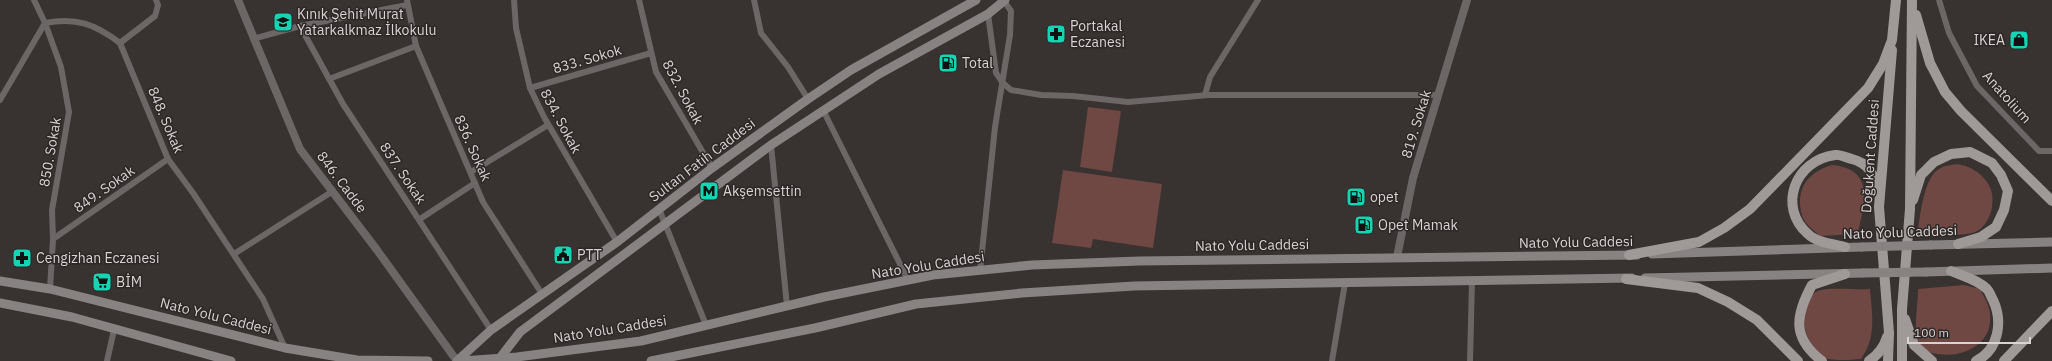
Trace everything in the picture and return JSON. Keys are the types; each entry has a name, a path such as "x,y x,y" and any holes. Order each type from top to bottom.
{"main road":[{"name":"Sultan Fatih Caddesi","path":"457,361 491,330 616,242 712,168 808,99 851,70 975,0"},
{"name":"Sultan Fatih Caddesi","path":"501,360 520,332 771,145 886,70 988,14 1004,0"},
{"name":"Doğukent Caddesi","path":"1888,361 1889,333 1879,207 1896,0"},
{"path":"1629,255 1699,242 1724,228 1750,209 1868,88 1883,64 1892,40 1896,0"},
{"path":"1912,1 1930,63 1945,92 1961,111 2052,201"},
{"path":"1902,361 1902,310 1910,209 1912,1"},
{"path":"1910,209 1921,175 1934,162 1951,154 1970,152 1992,163 2002,175 2008,192 2004,210 1996,227 1981,237 1958,244"},
{"path":"1845,247 1824,242 1809,236 1800,226 1792,208 1792,189 1803,172 1820,159 1836,155 1860,161 1875,177 1879,207"},
{"name":"Nato Yolu Caddesi","path":"462,361 501,360 641,341 787,306 933,275 1032,265 1139,261 1629,255 1845,247 2052,242"},
{"path":"651,361 815,328 916,304 1022,293 1134,286 1845,274 2052,268"},
{"path":"1952,271 1974,280 1988,290 1997,308 2000,322 1993,345 1985,357 1976,361"},
{"path":"1822,361 1810,351 1802,336 1798,319 1803,302 1812,285 1845,274"},
{"path":"1626,278 1698,288 1728,302 1757,320 1798,361"},
{"name":"Nato Yolu Caddesi","path":"0,281 50,289 285,348 357,360 428,361"},
{"path":"0,303 72,317 114,330 231,361"},
{"path":"1902,310 1914,345 1932,361"},
{"path":"2004,361 2052,311"},
{"path":"1869,361 1875,357 1884,345 1889,333"}],"street":[{"name":"850. Sokak","path":"34,0 45,23 61,66 69,112 52,210 53,239 50,289"},
{"path":"0,100 45,23 62,20 83,22 108,34 120,43 155,16 158,5 156,0"},
{"name":"846. Cadde","path":"238,0 300,149 457,361"},
{"name":"834. Sokak","path":"514,0 516,28 530,88 548,125 616,242"},
{"name":"832. Sokak","path":"639,0 656,72 712,168"},
{"path":"754,0 761,33 788,67 808,99"},
{"path":"980,270 995,127 1003,83 1010,23 1010,11 1004,0"},
{"path":"1205,95 1210,77 1258,0"},
{"name":"819. Sokak","path":"1397,257 1413,178 1467,0"},
{"name":"Anatolium","path":"1939,0 1949,33 1977,86 2039,151 2052,151"},
{"path":"253,38 407,2"},
{"name":"836. Sokak","path":"407,2 416,46 483,202 542,294"},
{"path":"988,14 996,73 1003,83 1011,90 1041,95 1073,96 1128,102 1205,95 1439,95"},
{"name":"837. Sokak","path":"300,26 343,104 491,330"},
{"name":"848. Sokak","path":"120,43 168,159 193,193 263,299 285,348"},
{"path":"330,79 416,46"},
{"name":"833. Sokok","path":"530,88 651,53"},
{"path":"823,110 908,280"},
{"path":"471,172 548,125"},
{"path":"771,145 787,306"},
{"name":"849. Sokak","path":"53,239 168,159"},
{"path":"420,220 475,183"},
{"path":"234,254 333,192"},
{"path":"658,209 706,325"},
{"path":"1470,361 1472,281"},
{"path":"1332,361 1345,283"},
{"path":"107,361 114,330"}],"shaded area":[{"path":"1088,107 1121,111 1112,172 1080,167"},
{"path":"1957,164 1966,166 1981,175 1990,188 1993,202 1992,210 1986,223 1975,232 1971,233 1917,236 1923,200 1929,181 1941,168"},
{"path":"1832,165 1846,168 1855,173 1861,181 1864,190 1864,200 1858,234 1820,236 1808,225 1803,217 1800,197 1804,184 1813,174"},
{"path":"1063,170 1162,184 1153,248 1093,239 1091,248 1052,243"},
{"path":"1964,285 1980,289 1989,308 1989,326 1986,336 1979,344 1961,353 1950,355 1929,352 1920,344 1916,334 1918,289"},
{"path":"1832,289 1870,289 1872,317 1871,334 1866,351 1861,359 1838,360 1825,358 1817,352 1811,344 1804,322 1804,312 1807,302 1812,294 1821,290"}],"place":[{"name":"Kınık Şehit Murat Yatarkalkmaz İlkokulu","path":"283,22"},
{"name":"Portakal Eczanesi","path":"1056,34"},
{"name":"IKEA","path":"2019,40"},
{"name":"Total","path":"948,63"},
{"name":"Akşemsettin","path":"709,191"},
{"name":"opet","path":"1356,197"},
{"name":"Opet Mamak","path":"1364,225"},
{"name":"PTT","path":"563,255"},
{"name":"Cengizhan Eczanesi","path":"22,258"},
{"name":"BİM","path":"102,282"}]}
